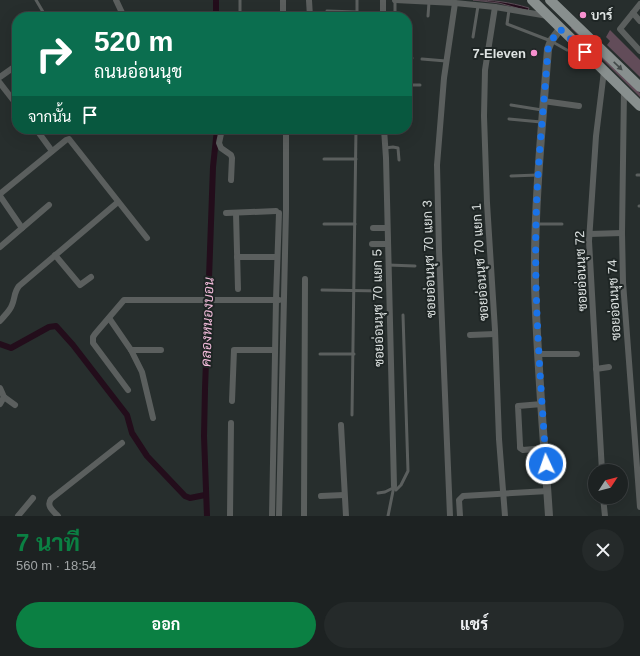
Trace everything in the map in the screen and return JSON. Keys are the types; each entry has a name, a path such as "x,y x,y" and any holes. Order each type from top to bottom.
{"main road":[{"path":"532,0 640,106"},
{"path":"551,0 640,87"},
{"path":"560,29 570,19"}],"street":[{"path":"116,0 122,12"},
{"path":"283,0 283,12"},
{"path":"309,0 310,12"},
{"path":"383,0 383,12"},
{"path":"395,0 455,3 548,16"},
{"name":"ซอยอ่อนนุช 70 แยก 3","path":"450,516 437,165 444,78 455,3"},
{"path":"640,4 620,29 640,51"},
{"name":"ซอยอ่อนนุช 70 แยก 1","path":"495,8 485,70 484,116 499,439 505,516"},
{"path":"633,13 640,20"},
{"path":"549,516 535,284 536,224 541,122 548,49 551,41 560,29"},
{"path":"0,77 12,69"},
{"name":"ซอยอ่อนนุช 72","path":"602,464 590,234 596,136 604,71"},
{"path":"0,83 12,99"},
{"name":"ซอยอ่อนนุช 74","path":"624,90 622,233 623,282 640,507"},
{"path":"543,101 579,106"},
{"path":"40,134 52,151"},
{"path":"221,134 219,143 221,148 231,155 232,158 231,180"},
{"path":"279,516 286,210 286,134"},
{"name":"ซอยอ่อนนุช 70 แยก 5","path":"384,134 394,486"},
{"path":"22,228 0,195 52,151 69,139 147,238"},
{"path":"0,321 11,308 17,288 118,202"},
{"path":"0,247 49,206"},
{"path":"226,212 277,212 272,516"},
{"path":"236,213 238,289"},
{"path":"373,228 387,228"},
{"path":"590,234 622,233"},
{"path":"372,244 388,244"},
{"path":"55,255 80,286 91,277"},
{"path":"237,257 277,257"},
{"path":"304,516 305,279"},
{"path":"128,390 92,340 95,334 122,301 126,299 283,300"},
{"path":"109,318 131,350 142,372 153,418"},
{"path":"470,335 495,334"},
{"path":"131,350 161,350"},
{"path":"232,401 234,350 275,350"},
{"path":"539,354 577,354"},
{"path":"596,369 609,367"},
{"path":"0,388 4,397 15,405"},
{"path":"0,404 4,397"},
{"path":"542,404 518,406 520,446 523,450 545,448"},
{"path":"230,516 231,423"},
{"path":"341,425 346,516"},
{"path":"58,516 49,505 51,499 122,443"},
{"path":"460,516 459,500 462,496 548,492"},
{"path":"321,496 344,495"},
{"path":"18,516 33,498"},
{"path":"603,504 604,516"}],"lane":[{"path":"36,0 43,12"},
{"path":"240,0 240,12"},
{"path":"327,12 357,12 357,0"},
{"path":"395,0 396,12"},
{"path":"428,16 429,2"},
{"path":"473,37 478,6"},
{"path":"509,10 507,24 551,41 567,50"},
{"path":"422,58 446,61"},
{"path":"412,85 420,85"},
{"path":"511,105 542,110"},
{"path":"509,119 541,122"},
{"path":"352,415 355,290 356,134"},
{"path":"385,148 398,148 399,160"},
{"path":"324,159 356,159"},
{"path":"511,176 538,175"},
{"path":"324,224 355,224"},
{"path":"536,224 562,224"},
{"path":"388,265 415,266"},
{"path":"322,290 382,291"},
{"path":"394,486 396,490 402,485 408,471 403,315"},
{"path":"320,354 354,354"},
{"path":"378,493 392,489 394,486"},
{"path":"388,516 394,486"}],"shaded area":[{"path":"473,0 487,0 515,4 529,8 528,11 499,3"},
{"path":"572,27 640,93 640,97 571,28"},
{"path":"610,30 640,60 640,77 607,45 610,41 606,37"}],"waterway":[{"name":"คลองหนองบอน","path":"216,0 216,12"},
{"name":"คลองหนองบอน","path":"207,516 204,436 205,389 213,167 216,134"},
{"path":"0,344 11,348 49,327 56,326 73,345 127,415 132,433 147,456 185,496 190,498 205,495"}],"place":[{"name":"บาร์","path":"583,15"},
{"name":"7-Eleven","path":"534,53"}],"route":[{"path":"546,464 535,284 539,147 548,49 551,41 560,29 585,52"}]}
